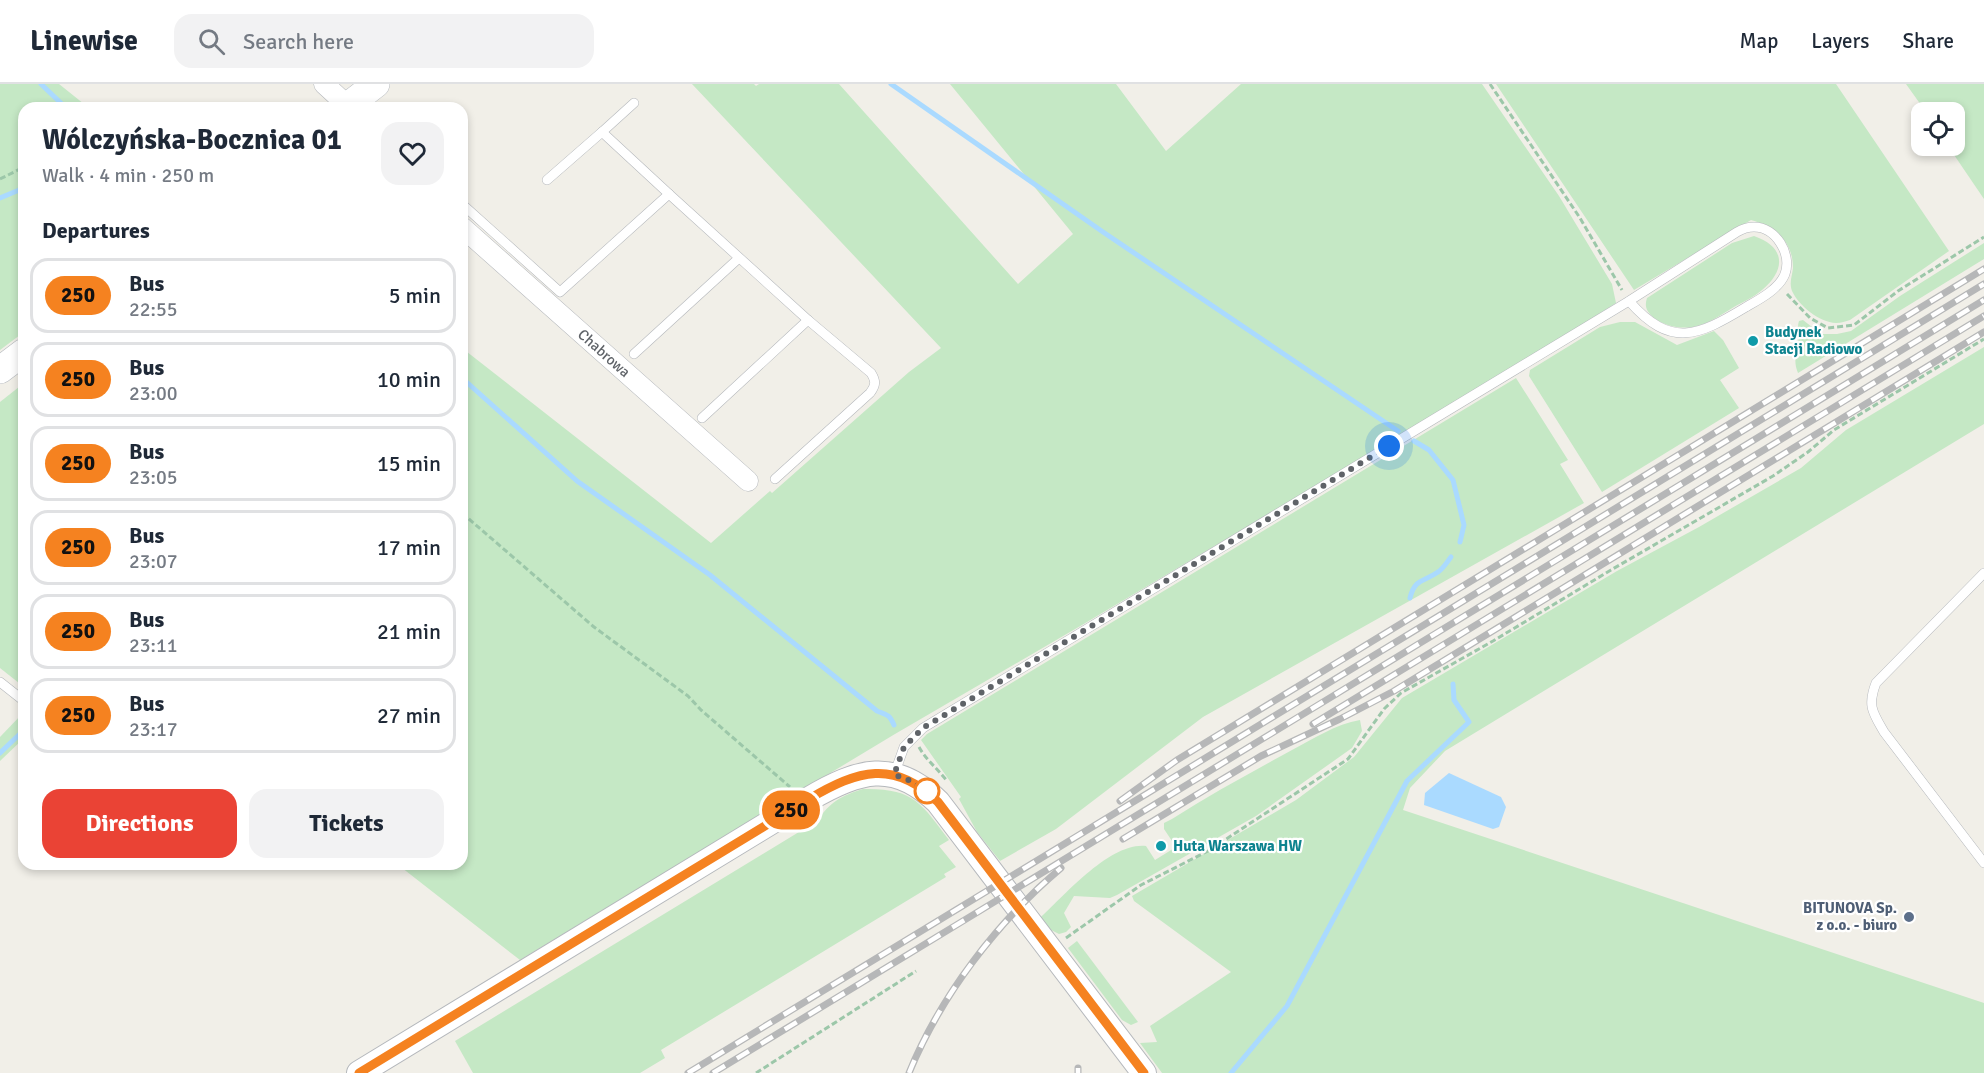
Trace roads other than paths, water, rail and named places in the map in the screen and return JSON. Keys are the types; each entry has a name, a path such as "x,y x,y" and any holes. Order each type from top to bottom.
{"main road":[{"path":"0,370 18,356"}],"street":[{"path":"324,84 359,99"},
{"name":"Chabrowa","path":"468,233 748,481"},
{"path":"359,1073 809,799 851,778 874,774 905,778 924,788 938,802 1144,1073"}],"lane":[{"path":"547,180 634,103"},
{"path":"602,132 808,320 871,373 875,381 874,387 775,479"},
{"path":"468,209 560,292 669,194"},
{"path":"894,775 904,747 933,722 1629,301 1737,232 1753,226 1763,228 1783,247 1787,264 1780,282 1764,295 1703,330 1686,334 1669,331 1653,324 1629,301"},
{"path":"634,354 739,258"},
{"path":"702,418 808,320"},
{"path":"1984,573 1876,683 1871,696 1872,711 1884,732 1984,863"},
{"path":"0,682 18,696"}],"water":[{"path":"1449,773 1501,797 1506,807 1499,827 1493,829 1424,805 1425,793"}],"waterway":[{"path":"41,84 60,102"},
{"path":"891,84 1103,232 1398,431"},
{"path":"0,198 18,190"},
{"path":"468,383 577,481 710,575 877,711 887,715 894,725"},
{"path":"1414,441 1429,450 1453,480 1464,525 1460,542"},
{"path":"1410,598 1417,584 1440,571 1451,557"},
{"path":"1231,1073 1287,1006 1407,781 1469,722 1454,700 1453,684"},
{"path":"0,753 18,736"}],"railway":[{"path":"1120,801 1177,760 1984,269"},
{"path":"688,1073 1984,284"},
{"path":"713,1073 1984,300"},
{"path":"1313,724 1984,316"},
{"path":"1123,839 1261,756 1394,691 1984,332"},
{"path":"909,1073 937,1016 973,962 1015,912 1061,868"},
{"path":"1078,1068 1078,1073"}],"place":[{"name":"Budynek Stacji Radiowo","path":"1753,341"},
{"name":"Huta Warszawa HW","path":"1161,846"},
{"name":"BITUNOVA Sp. z o.o. - biuro","path":"1909,917"}]}
